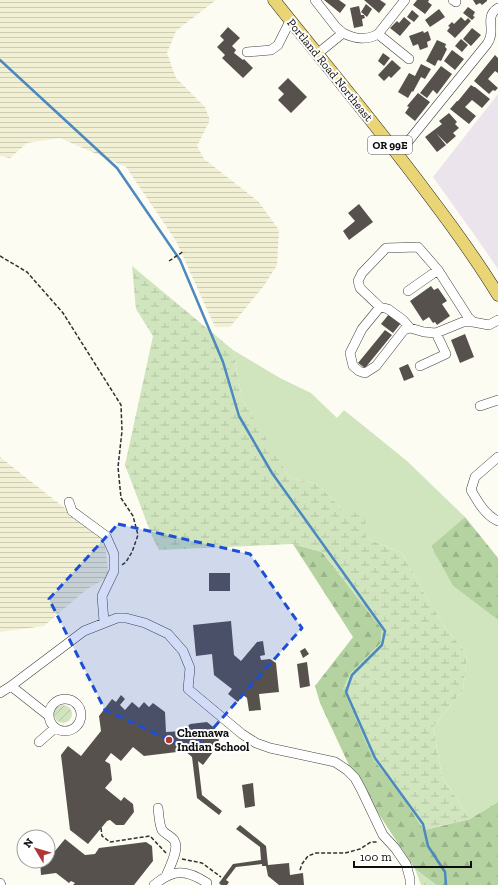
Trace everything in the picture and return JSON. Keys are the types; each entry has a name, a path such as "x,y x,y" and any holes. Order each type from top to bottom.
{"main road":[{"name":"Portland Road Northeast","path":"274,0 398,154 474,258 498,295"}],"lane":[{"path":"316,0 343,33 355,38 367,39 378,34 405,0"},
{"path":"398,154 487,44 490,38 491,15 498,8"},
{"path":"247,52 271,50 278,45 290,21"},
{"path":"317,54 343,33"},
{"path":"378,34 409,58"},
{"path":"474,322 468,317 438,270 418,247 386,248 362,273 358,281 360,288 380,307 388,309 403,320 410,328 424,332 436,333 463,322 474,322 489,325 498,320"},
{"path":"408,291 438,270"},
{"path":"380,307 362,328 350,352 353,366 359,371 365,373 376,366 404,330 410,328"},
{"path":"420,366 446,354 436,333"},
{"path":"480,406 498,400"},
{"path":"498,457 475,477 471,490 482,508 493,519 498,521"},
{"path":"69,502 72,511 106,536 114,554 114,571 102,596 104,622"},
{"path":"0,693 84,631 117,618 126,618 145,623 168,634 183,651 190,668 188,689 242,734 256,743 270,748 335,762 347,770 355,778 383,835 396,848 406,864 410,885"},
{"path":"11,686 48,716 55,728 60,730 71,730 75,727 79,723 81,712 76,703 71,700 60,699 52,705 48,716"},
{"path":"39,742 55,728"},
{"path":"158,808 163,831 175,841 176,848 174,858 166,876"},
{"path":"154,885 174,872 185,873 197,877 207,883"}],"path":[{"path":"169,260 184,251"},
{"path":"0,256 27,272 63,313 120,405 122,431 118,467 121,498 133,516 138,535 132,552 126,562 114,571"},
{"path":"101,828 102,836 110,842 150,836 165,852 174,858 202,863 221,877"},
{"path":"300,870 302,864 308,856 316,853 345,853 360,849 371,842 381,842"}],"highlighted area":[{"path":"118,524 250,554 302,628 193,751 105,710 49,599"}],"shaded area":[{"path":"498,94 498,269 433,177"}],"green space":[{"path":"0,0 216,0 176,31 167,53 176,78 205,107 210,120 197,146 204,159 258,201 279,230 277,265 263,287 230,327 215,327 176,241 126,167 60,138 27,143 10,158 0,156"},
{"path":"132,266 233,350 242,399 290,478 317,484 345,512 365,513 366,538 402,553 428,600 447,630 467,654 463,690 433,727 442,776 470,819 424,830 405,801 373,759 343,689 349,675 381,643 382,629 322,552 293,544 159,550 152,536 125,465 153,336 136,309"},
{"path":"233,350 280,378 311,393 337,418 344,410 407,461 465,517 431,546 453,586 498,620 498,802 470,819 442,776 433,727 463,690 467,654 447,630 428,600 402,553 366,538 345,512 317,484 290,478 242,399"},
{"path":"0,457 104,539 109,577 87,589 44,626 0,632"},
{"path":"465,517 498,558 498,620 453,586 431,546"},
{"path":"293,544 322,552 382,629 381,643 349,675 405,801 424,830 470,819 498,802 498,885 436,885 415,869 355,778 320,703 315,686 353,637"},
{"path":"59,705 67,705 72,710 70,721 67,723 59,723 54,718 54,710"},
{"path":"415,869 436,885 421,885"}],"building":[{"path":"324,0 339,0 346,5 340,13"},
{"path":"364,0 380,0 386,4 379,13"},
{"path":"417,0 429,0 428,2 432,5 425,14 413,5"},
{"path":"473,0 487,1 482,5 480,3 476,5"},
{"path":"366,4 372,9 367,17 361,12"},
{"path":"359,6 361,15 364,15 365,18 362,19 363,26 354,28 350,8"},
{"path":"468,7 475,12 473,16 475,17 472,20 463,13"},
{"path":"439,9 445,17 430,27 425,20"},
{"path":"412,10 419,16 414,22 407,17"},
{"path":"404,17 411,23 400,36 390,28 397,21 399,23"},
{"path":"461,17 465,21 468,18 471,21 455,38 447,31 450,27 448,26 452,22 454,24"},
{"path":"228,27 240,38 232,46 236,50 234,53 243,60 244,59 253,68 243,78 222,58 225,55 217,47 224,40 220,36"},
{"path":"472,28 481,35 471,46 463,39"},
{"path":"423,31 424,33 428,31 431,40 427,42 428,47 420,50 418,44 413,46 409,36"},
{"path":"461,39 468,45 462,52 455,46"},
{"path":"437,40 446,44 445,47 447,49 441,61 438,60 435,66 426,61"},
{"path":"452,50 464,59 455,70 444,61"},
{"path":"383,53 390,58 384,66 378,61"},
{"path":"495,55 498,58 498,73 495,71 488,79 498,88 489,94 474,81"},
{"path":"392,60 401,68 391,78 389,76 384,81 378,75"},
{"path":"421,64 431,69 425,79 421,77 408,98 398,92 409,73 415,76"},
{"path":"441,66 452,74 437,94 433,90 427,98 420,93"},
{"path":"288,78 307,97 291,113 278,100 284,94 278,88"},
{"path":"471,85 490,99 482,108 472,100 465,107 476,116 469,124 450,109"},
{"path":"418,93 430,102 415,121 405,113 409,107 407,106"},
{"path":"449,113 457,122 455,124 459,128 453,133 456,136 447,144 436,133 446,145 437,152 425,137 442,124 439,121"},
{"path":"359,204 373,222 349,240 343,231 355,221 348,213"},
{"path":"431,286 434,290 438,288 447,301 442,304 450,316 437,325 435,322 433,323 429,317 423,321 410,301"},
{"path":"389,314 401,323 393,333 381,324"},
{"path":"385,330 392,335 365,368 358,363"},
{"path":"465,334 474,357 460,363 451,340"},
{"path":"408,364 414,377 404,381 399,368"},
{"path":"209,573 230,573 230,591 209,591"},
{"path":"231,621 234,655 241,661 257,642 263,641 265,655 260,656 261,660 270,659 276,663 279,692 259,694 261,710 249,711 247,698 243,695 238,702 228,694 232,689 214,675 212,654 196,656 193,625"},
{"path":"305,648 309,654 303,658 300,651"},
{"path":"307,662 310,686 300,688 297,664"},
{"path":"121,695 125,699 120,705 125,710 132,702 139,708 144,702 149,707 153,703 165,712 166,732 183,731 190,724 207,722 218,731 219,744 203,765 198,761 202,795 222,811 219,815 197,798 192,757 185,751 144,756 133,747 121,761 111,753 105,761 110,764 112,780 105,788 121,801 124,797 133,804 134,812 124,825 116,825 110,820 107,821 88,844 70,830 61,755 68,746 81,756 101,731 99,716 112,699 116,702"},
{"path":"253,783 255,806 245,808 242,785"},
{"path":"240,825 266,846 268,865 289,863 290,875 303,873 304,885 279,885 268,876 266,866 262,866 262,864 236,867 226,880 229,882 227,885 221,885 219,883 233,864 261,860 260,847 236,829"},
{"path":"65,839 85,855 95,854 99,848 146,842 152,846 153,861 134,885 73,885 75,883 71,881 69,883 56,873 41,875 41,869 56,869 56,850"}],"waterway":[{"path":"0,60 117,168 180,260 223,362 239,416 272,473 385,631 382,645 352,675 346,692 375,758 423,824 428,846 445,872 446,885"}],"place":[{"name":"Chemawa Indian School","path":"169,740"}]}
